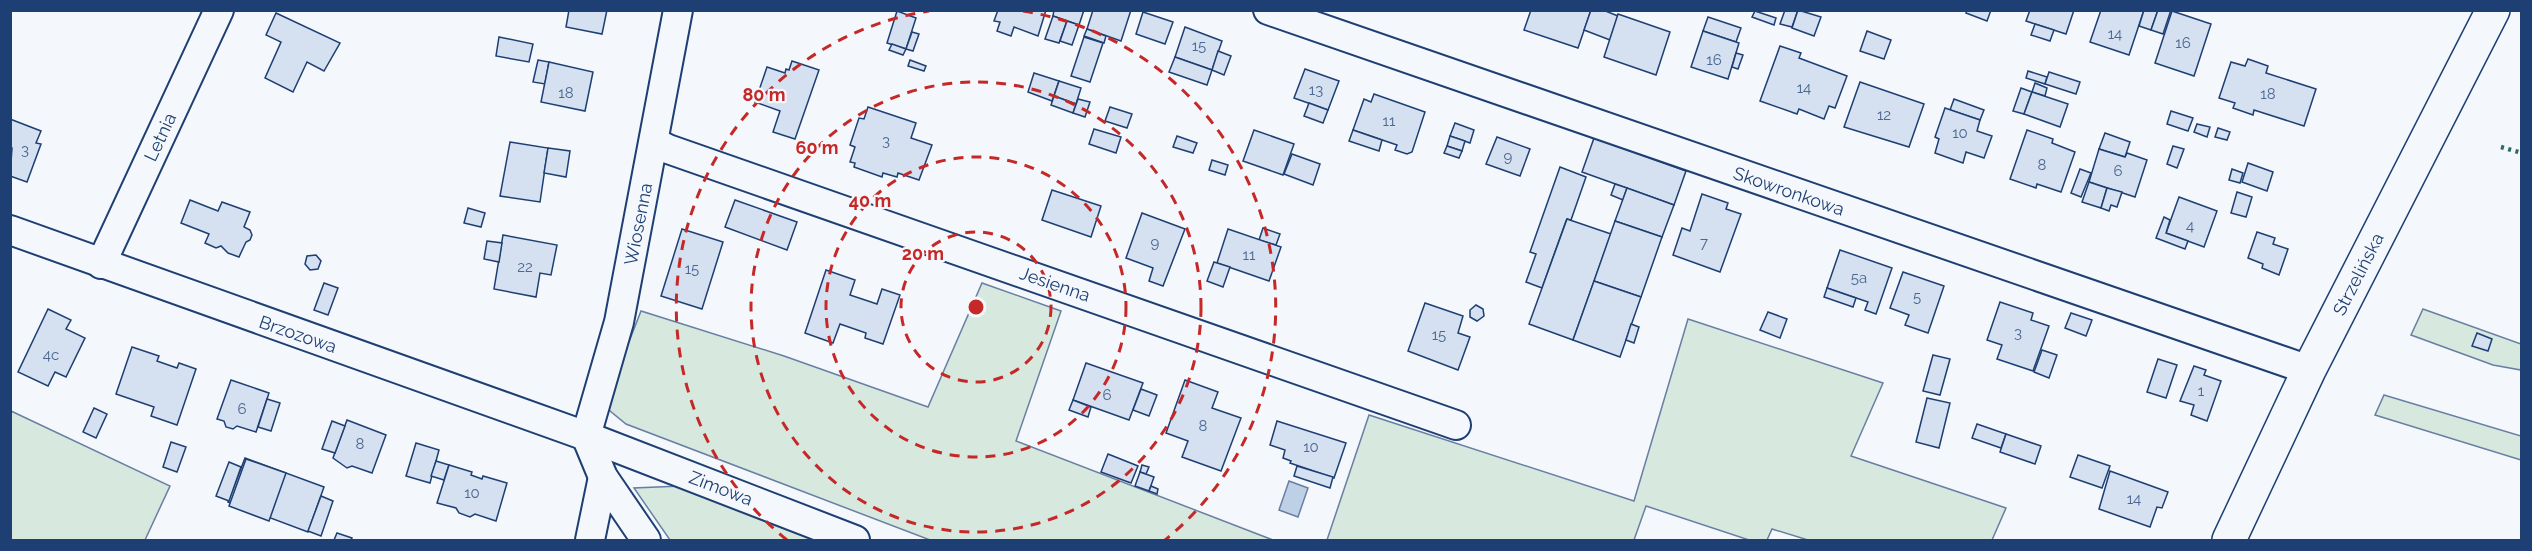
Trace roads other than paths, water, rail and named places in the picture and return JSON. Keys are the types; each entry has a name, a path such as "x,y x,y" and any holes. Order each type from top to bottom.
{"main road":[{"name":"Strzelińska","path":"2229,540 2309,370 2493,10"}],"street":[{"name":"Letnia","path":"101,264 219,10"},
{"name":"Wiosenna","path":"586,435 619,322 678,10"},
{"name":"Skowronkowa","path":"1268,10 2309,370"},
{"name":"Jesienna","path":"654,142 668,149 1456,425"},
{"name":"Brzozowa","path":"10,230 586,435"},
{"path":"586,435 603,477 646,540"},
{"name":"Zimowa","path":"586,435 855,540"},
{"path":"590,540 603,477"}],"water":[{"path":"1289,481 1308,488 1298,517 1279,510"}]}
